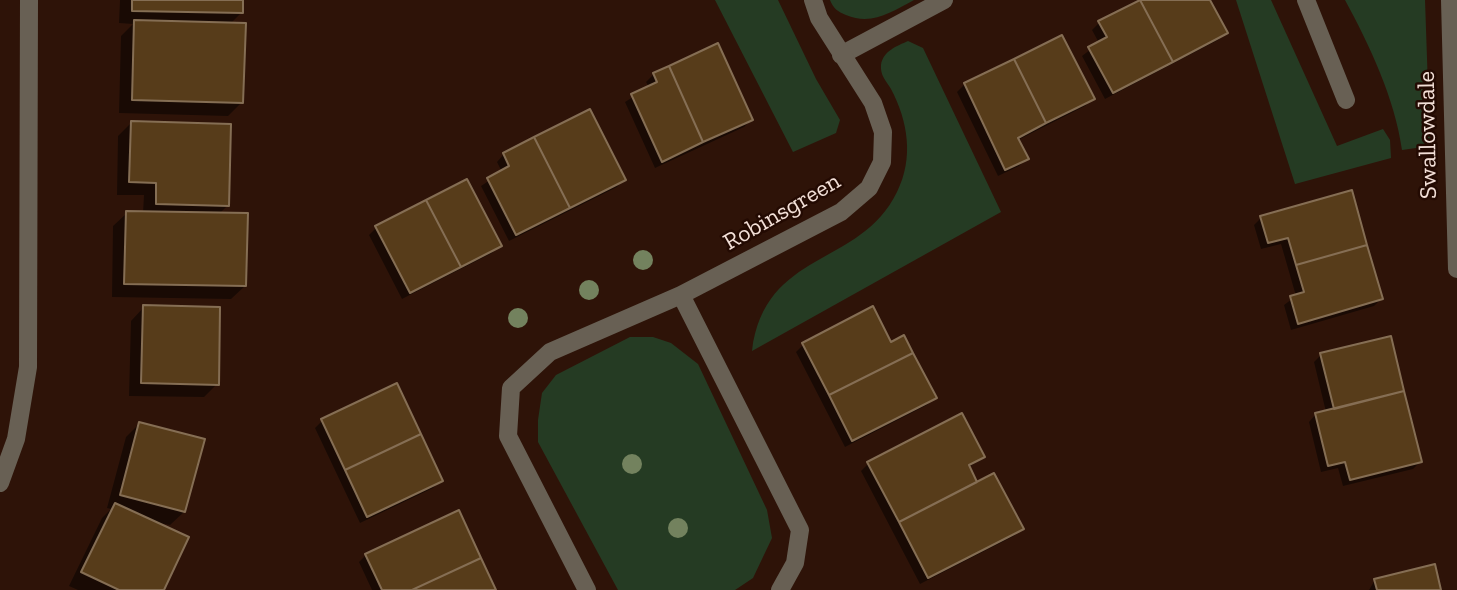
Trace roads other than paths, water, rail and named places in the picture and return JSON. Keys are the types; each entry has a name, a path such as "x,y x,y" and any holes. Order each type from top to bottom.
{"street":[{"path":"0,483 16,439 29,367 29,0"},
{"name":"Robinsgreen","path":"587,590 508,436 511,388 550,352 681,295 841,212 869,188 882,162 883,132 873,103 819,18 813,0"},
{"path":"841,55 944,0"},
{"path":"1306,0 1346,100"},
{"name":"Swallowdale","path":"1450,0 1457,269"},
{"path":"681,295 800,530 795,563 780,590"}]}
